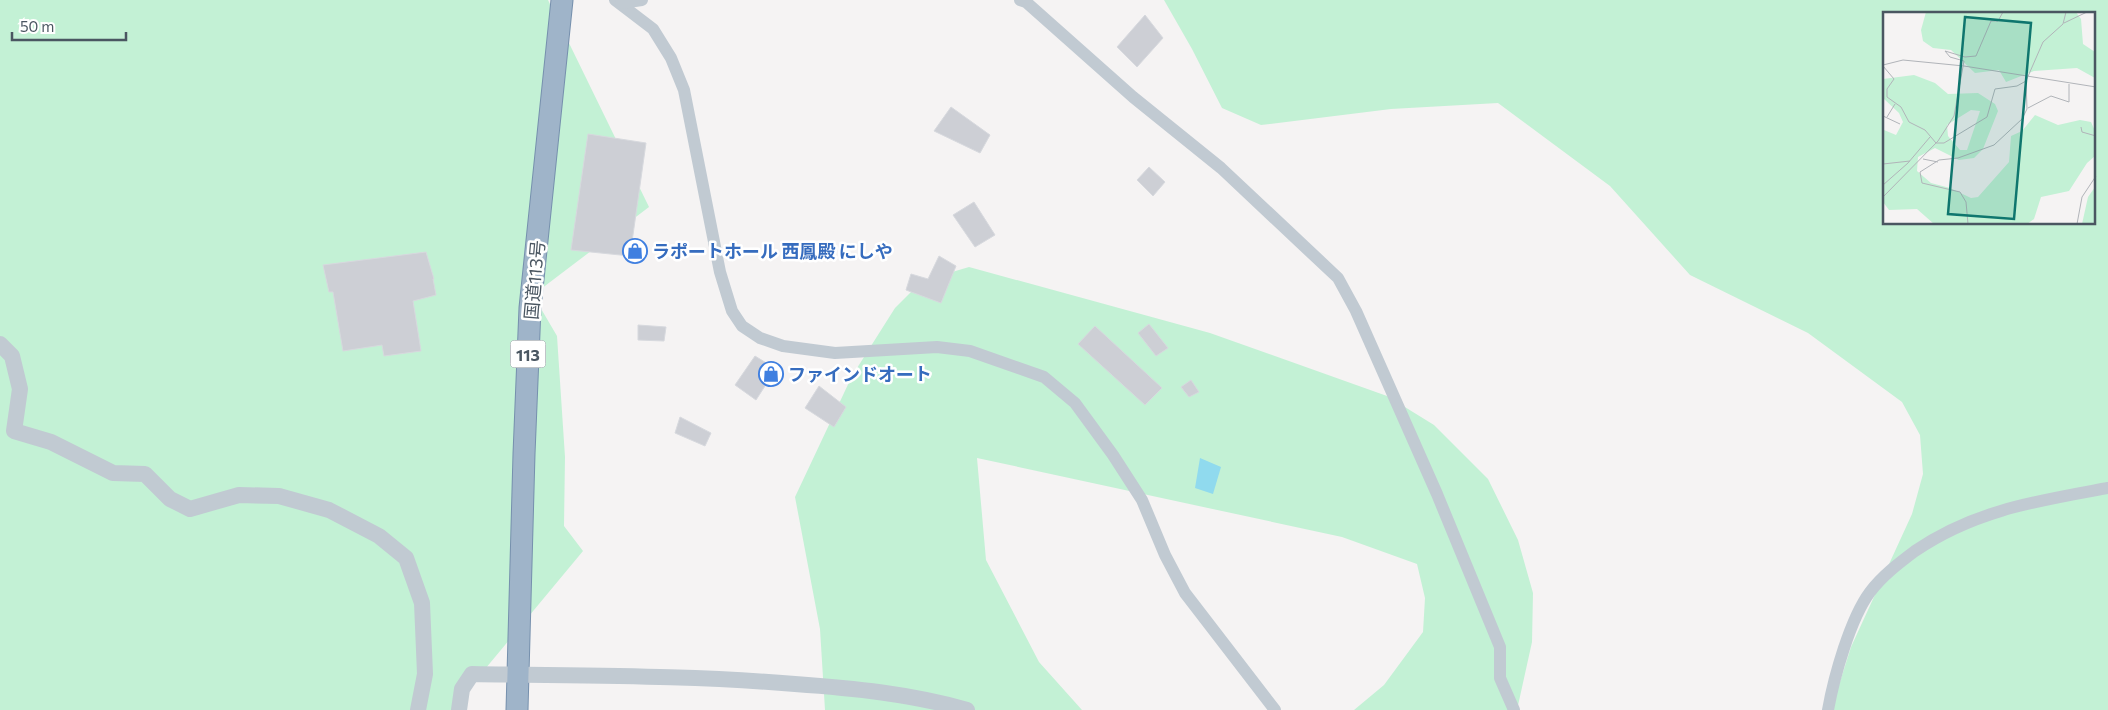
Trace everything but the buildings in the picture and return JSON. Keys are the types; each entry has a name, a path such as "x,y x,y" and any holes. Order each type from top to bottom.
{"highway":[{"name":"国道113号","path":"517,710 530,308 562,0"}],"street":[{"path":"618,1 642,0"},
{"path":"1020,0 1026,2 1133,97 1221,168 1338,278 1356,311 1437,494 1497,638 1500,647 1500,678 1514,710"},
{"path":"618,1 653,28 671,58 684,90 720,272 732,311 742,326 760,338 784,346 835,353 937,347 970,351 1044,377 1075,403 1113,455 1142,500 1165,555 1185,593 1275,710"},
{"path":"0,344 12,356 20,388 14,431 51,442 113,473 145,474 170,499 190,509 239,495 279,496 329,510 379,536 406,558 422,604 425,674 418,710"},
{"path":"1828,710 1850,631 1870,593 1898,563 1936,537 1971,520 2008,508 2108,488"},
{"path":"459,710 462,689 472,674 610,674 737,679 852,688 967,710"}],"green space":[{"path":"0,0 548,0 649,207 533,295 557,336 565,457 564,526 583,551 451,710 0,710"},
{"path":"1164,0 2108,0 2108,710 1831,710 1851,647 1912,514 1923,474 1920,435 1902,402 1808,333 1690,275 1610,186 1498,103 1391,109 1261,125 1222,108"},
{"path":"969,267 1210,333 1387,396 1434,425 1488,479 1518,540 1533,593 1532,642 1517,710 1354,710 1384,685 1423,632 1425,598 1417,564 1342,537 977,458 986,560 1039,662 1082,710 825,710 820,629 795,497 852,376 895,308 922,281"}],"water":[{"path":"1200,458 1221,467 1213,494 1195,488"}],"place":[{"name":"ラポートホール 西鳳殿 にしや","path":"635,251"},
{"name":"ファインドオート","path":"771,374"}]}
